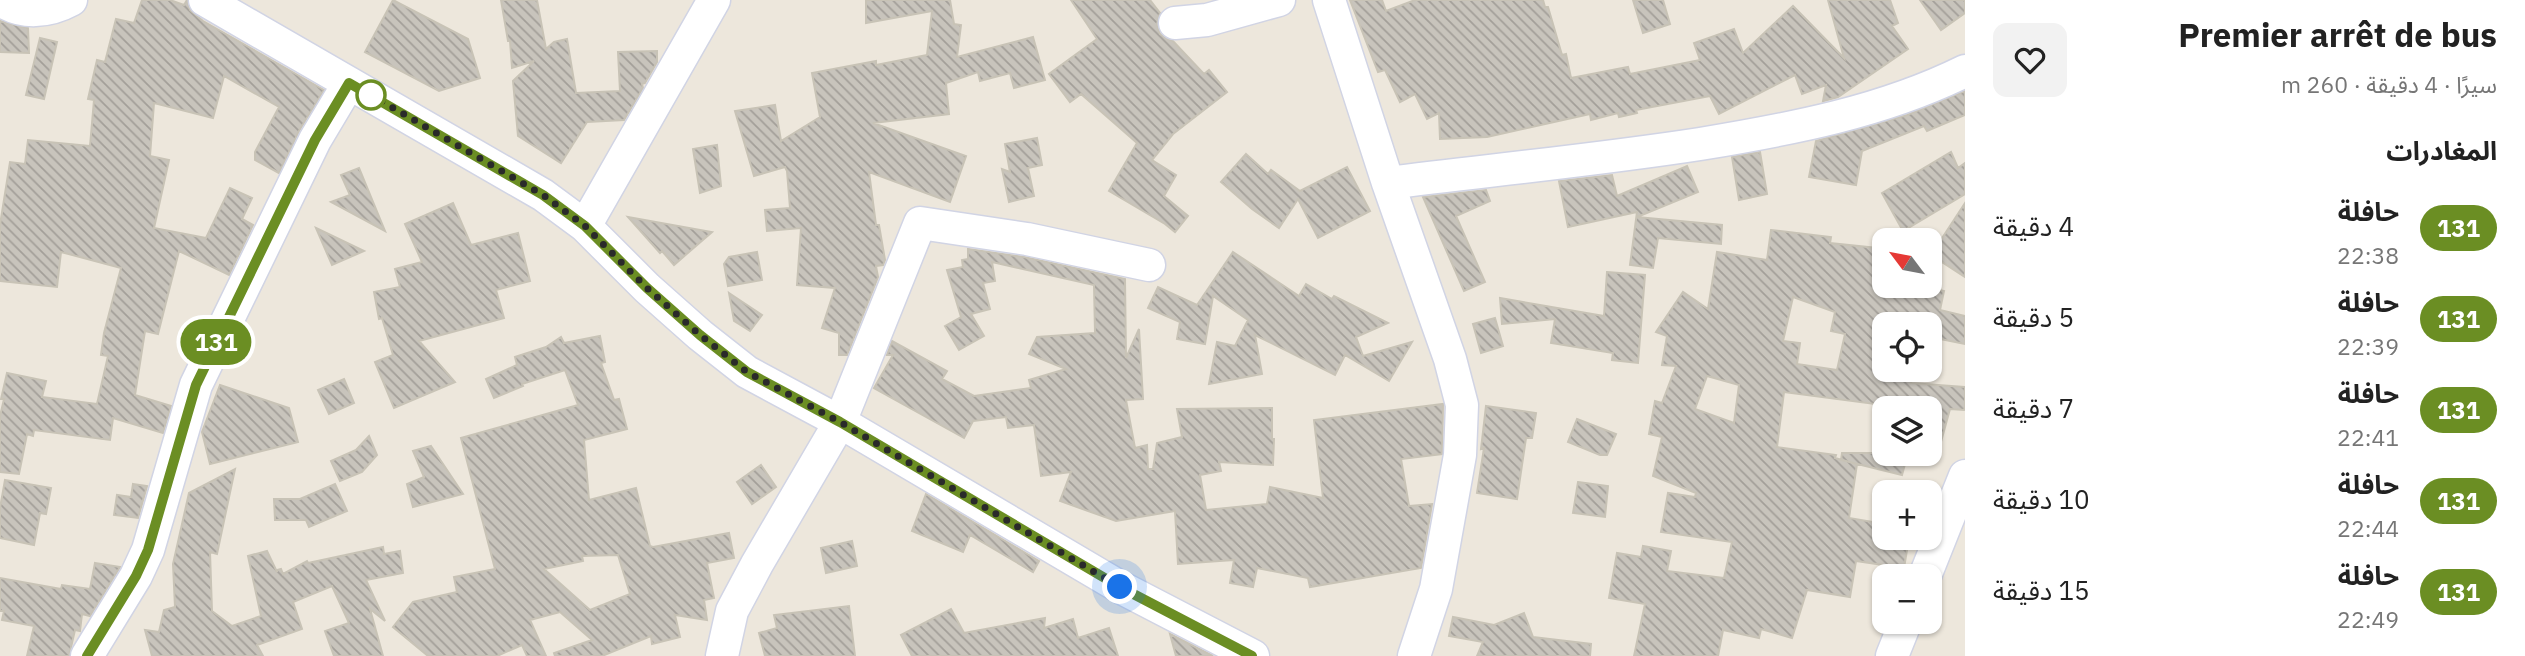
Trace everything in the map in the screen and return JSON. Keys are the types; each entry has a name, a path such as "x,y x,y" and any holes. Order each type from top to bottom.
{"street":[{"path":"1,0 13,8 36,11 58,8 71,0"},
{"path":"205,0 543,195 585,226 647,288 747,372 840,422 1120,587 1252,656"},
{"path":"585,226 714,0"},
{"path":"1175,23 1207,20 1279,0"},
{"path":"1329,0 1388,183 1450,359 1462,405 1460,456 1436,589 1414,656"},
{"path":"1388,183 1642,153 1777,132 1853,114 1928,89 1965,71"},
{"path":"87,656 136,576 148,550 196,385 315,140 349,83"},
{"path":"722,656 732,611 840,422 920,223 1027,239 1149,265"},
{"path":"1930,564 1965,476"},
{"path":"1892,656 1901,634"}],"building":[{"path":"142,0 170,0 184,5 187,0 190,10 203,21 324,90 299,131 279,173 255,160 255,152 279,107 224,76 213,118 154,103 150,156 169,160 154,228 206,238 230,188 252,198 242,219 253,225 229,275 179,251 158,334 145,331 135,395 171,406 163,433 113,418 110,440 34,430 33,436 27,434 19,474 0,472 0,416 4,399 1,399 7,373 46,381 42,397 97,404 108,356 101,355 104,333 121,268 61,252 57,287 0,281 0,225 10,162 25,164 28,140 90,146 94,100 88,99 97,60 105,62 116,19 134,23"},
{"path":"393,0 468,39 480,78 439,91 365,52"},
{"path":"501,0 537,0 546,49 554,42 567,39 576,93 620,91 618,52 657,51 657,62 642,84 643,88 624,120 587,122 561,163 518,136 513,81 534,61 512,68 510,41"},
{"path":"866,0 950,0 954,24 961,25 957,57 1033,37 1045,80 1014,88 1010,73 980,81 978,72 946,83 949,114 873,123 966,156 950,202 869,172 876,225 879,225 885,260 883,265 876,266 878,277 847,355 839,355 839,333 822,328 835,288 797,285 801,228 767,231 765,210 790,208 787,171 785,167 754,176 735,111 775,105 781,141 820,117 812,73 927,55 932,11 866,23"},
{"path":"1071,0 1150,0 1160,13 1157,24 1160,34 1173,41 1204,74 1209,70 1227,92 1173,134 1152,160 1176,175 1164,196 1188,216 1175,232 1109,191 1137,143 1081,94 1070,102 1049,74 1097,39"},
{"path":"1350,0 1382,0 1386,11 1415,0 1543,0 1545,7 1548,7 1562,55 1566,54 1571,78 1628,67 1630,74 1700,60 1694,43 1734,29 1743,53 1793,6 1844,58 1828,0 1890,0 1898,23 1892,26 1908,49 1838,97 1823,101 1826,85 1802,94 1795,75 1719,114 1710,96 1636,110 1637,113 1619,117 1618,113 1591,120 1590,114 1487,137 1440,139 1439,113 1427,119 1415,94 1400,102 1385,70 1378,72"},
{"path":"1633,0 1663,0 1670,24 1643,33"},
{"path":"1920,0 1965,0 1965,13 1941,30"},
{"path":"0,21 28,28 29,53 0,52"},
{"path":"40,38 57,42 44,99 26,95"},
{"path":"1965,91 1965,115 1927,131 1924,126 1862,151 1856,185 1809,177 1816,141 1907,115"},
{"path":"1037,138 1042,165 1028,168 1034,196 1009,202 1002,169 1010,172 1005,144"},
{"path":"717,145 721,186 700,193 693,149"},
{"path":"1760,152 1767,194 1739,200 1732,157"},
{"path":"1951,152 1958,168 1965,163 1965,194 1908,228 1901,228 1882,193"},
{"path":"1246,154 1268,174 1271,170 1300,191 1347,167 1370,211 1318,238 1298,199 1279,228 1221,182"},
{"path":"1687,166 1698,192 1637,217 1722,225 1721,244 1658,238 1653,268 1630,265 1637,212 1568,227 1559,181 1612,175 1617,196"},
{"path":"359,168 385,231 331,202 350,195 341,175"},
{"path":"1486,190 1490,201 1456,216 1485,282 1464,291 1423,197"},
{"path":"453,203 471,245 518,233 530,281 496,290 504,318 419,341 455,382 394,408 375,362 393,355 382,318 379,319 374,292 400,287 395,269 422,262 405,224"},
{"path":"1965,203 1965,277 1942,262 1942,238"},
{"path":"628,217 712,232 674,265"},
{"path":"316,228 364,251 332,265"},
{"path":"1771,230 1831,237 1830,243 1872,247 1872,298 1942,298 1944,291 1940,310 1965,316 1965,344 1942,339 1942,312 1872,312 1872,382 1911,382 1965,387 1965,408 1950,409 1942,438 1942,396 1872,396 1872,404 1784,392 1777,447 1836,455 1835,458 1857,464 1849,518 1872,522 1872,550 1907,550 1905,564 1856,561 1850,597 1807,590 1792,638 1761,629 1759,638 1723,630 1718,656 1634,656 1645,604 1609,598 1617,553 1641,557 1643,546 1671,551 1667,571 1724,578 1732,542 1661,532 1668,493 1695,497 1696,493 1653,476 1662,437 1649,434 1655,401 1662,403 1676,366 1662,365 1667,336 1656,332 1683,292 1708,309 1717,252 1767,260","holes":["1793,297 1835,312 1831,331 1845,334 1837,370 1797,364 1800,343 1783,341","1707,376 1739,385 1734,423 1695,409"]},
{"path":"968,249 1024,257 1125,279 1126,358 1139,329 1143,399 1126,400 1135,448 1147,445 1148,469 1153,469 1157,443 1182,437 1177,409 1272,408 1273,465 1219,462 1221,471 1200,475 1206,510 1267,504 1270,487 1323,498 1314,420 1443,404 1442,454 1401,459 1409,506 1432,504 1421,568 1310,587 1308,578 1257,568 1253,587 1230,583 1234,560 1178,564 1175,511 1116,521 1060,501 1071,472 1041,476 1034,425 1008,428 1006,417 973,421 964,438 874,388 893,355 887,355 892,341 947,371 942,379 974,396 1031,388 1029,380 1066,369 1029,354 1037,337 1095,333 1094,285 992,262 995,281 983,283 990,309 971,314 984,336 959,350 945,326 961,317 947,270 963,267 962,260 968,259"},
{"path":"757,252 762,280 728,286 724,264 729,257"},
{"path":"1233,252 1299,296 1306,284 1332,299 1334,296 1388,323 1356,337 1363,356 1412,342 1389,381 1345,355 1335,375 1255,335 1262,374 1209,384 1217,342 1235,346 1248,320 1213,296 1205,344 1177,339 1180,322 1148,308 1158,287 1197,305"},
{"path":"1607,272 1645,275 1638,363 1612,360 1613,353 1551,343 1555,319 1502,324 1500,298 1604,316"},
{"path":"729,293 762,315 750,331 734,321"},
{"path":"1495,318 1503,346 1481,353 1473,324"},
{"path":"600,336 605,362 601,363 614,400 619,399 627,429 584,440 589,500 636,488 650,546 729,533 734,558 707,563 714,598 704,600 707,620 675,615 680,637 652,644 651,636 602,656 555,656 554,653 592,640 560,612 530,620 546,656 527,656 522,645 497,656 428,656 393,627 413,602 457,592 454,577 495,569 461,438 578,405 565,370 522,384 523,386 494,398 486,379 517,365 515,357 546,347 561,337 564,343","holes":["618,555 630,594 590,610 544,569 583,561 582,556"]},
{"path":"344,379 354,403 329,414 318,390"},
{"path":"220,385 289,408 298,442 210,464 202,432"},
{"path":"1486,406 1536,413 1532,438 1526,438 1517,499 1477,493 1484,448 1481,449"},
{"path":"1577,419 1616,434 1607,455 1600,455 1568,442"},
{"path":"369,436 377,455 362,472 340,481 331,461 356,450"},
{"path":"431,446 463,494 413,507 407,484 424,477 413,451"},
{"path":"1842,453 1872,453 1872,466 1904,466 1902,475 1841,460"},
{"path":"761,465 776,487 752,504 737,482"},
{"path":"235,469 217,554 210,552 212,611 232,626 261,616 248,556 267,551 277,572 281,569 283,574 307,561 308,563 383,547 384,554 400,551 403,573 366,580 385,621 370,609 383,656 334,656 325,631 349,623 332,586 293,602 302,629 257,645 263,656 152,656 145,630 159,632 164,610 175,607 173,564 189,493"},
{"path":"5,480 51,488 46,514 40,513 34,545 0,538 0,508"},
{"path":"1578,482 1608,486 1605,517 1573,513"},
{"path":"133,484 147,486 138,518 114,515 117,495 131,497"},
{"path":"335,484 347,511 309,527 306,520 275,520 274,499 300,499"},
{"path":"926,494 1039,561 1033,572 970,535 963,552 912,531"},
{"path":"852,541 857,566 826,573 821,548"},
{"path":"95,563 120,567 90,616 82,614 80,631 75,630 69,656 27,656 34,626 2,620 4,611 0,611 0,578 61,589 62,585 90,589"},
{"path":"849,606 855,656 765,656 759,633 777,628 774,615"},
{"path":"951,609 964,633 1045,618 1044,628 1073,619 1078,638 1109,628 1118,656 912,656 901,635"},
{"path":"1524,613 1533,637 1591,644 1590,656 1477,656 1483,642 1449,636 1453,617 1494,625"},
{"path":"1170,634 1213,656 1176,656"}],"bus line":[{"name":"131","path":"87,656 112,619 148,550 196,385 315,140 349,83 543,195 585,226 647,288 747,372 840,422 1120,587 1252,656"}],"route":[{"path":"371,95 543,195 585,226 647,288 747,372 840,422 1120,587"}]}
